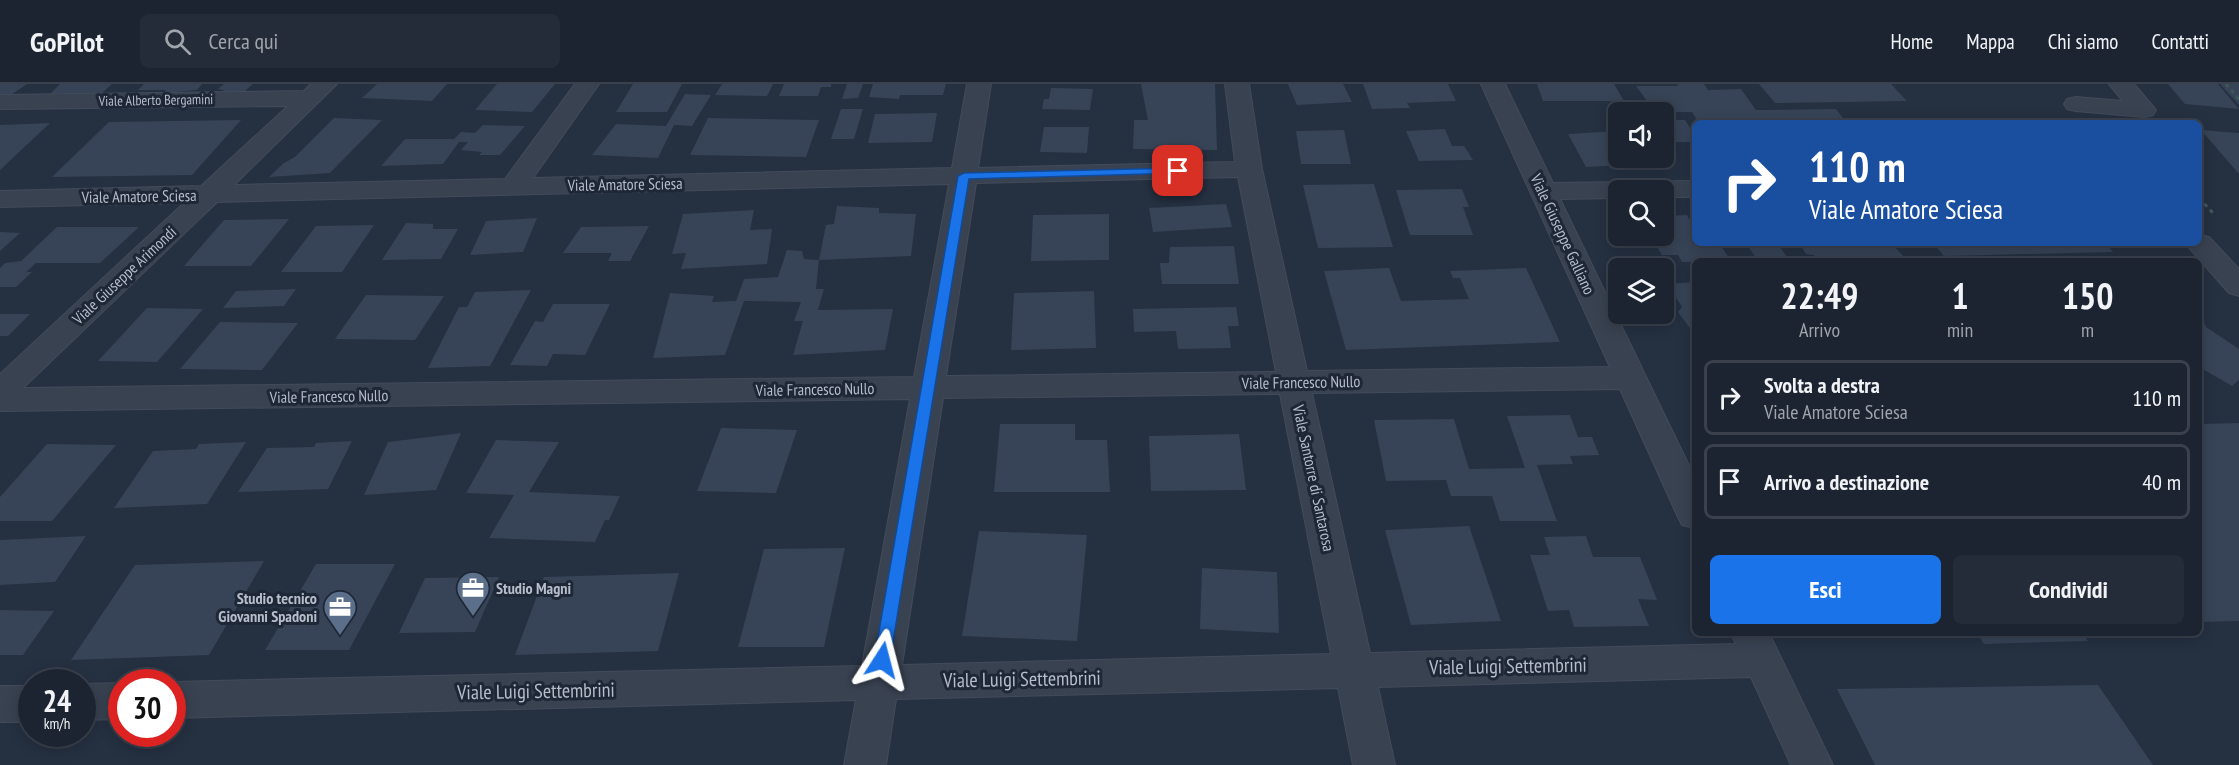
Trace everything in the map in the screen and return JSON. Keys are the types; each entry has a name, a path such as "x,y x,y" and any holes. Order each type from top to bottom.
{"street":[{"path":"513,187 587,84"},
{"path":"865,765 979,84"},
{"name":"Viale Santorre di Santarosa","path":"1238,84 1249,169 1374,765"},
{"name":"Viale Giuseppe Galliano","path":"1493,84 1692,509"},
{"path":"2059,84 2090,120"},
{"path":"2076,104 2144,110 2121,84"},
{"name":"Viale Alberto Bergamini","path":"0,102 318,91"},
{"name":"Viale Giuseppe Arimondi","path":"0,392 318,91"},
{"name":"Viale Amatore Sciesa","path":"0,199 1249,169"},
{"path":"1543,191 1692,189"},
{"path":"2202,246 2239,287"},
{"name":"Viale Francesco Nullo","path":"0,400 1631,378"},
{"path":"1757,646 1812,765"},
{"name":"Viale Luigi Settembrini","path":"186,700 1354,670 1757,646"},
{"path":"0,704 18,704"}],"path":[{"path":"2226,84 2239,99"}],"building":[{"path":"0,84 27,84 6,98 0,98"},
{"path":"60,84 112,84 102,93 58,97 63,93 50,94"},
{"path":"144,84 202,84 197,90 164,93 166,90 138,90"},
{"path":"224,84 253,84 240,95 219,94 224,90 218,89"},
{"path":"377,84 447,84 432,101 362,98"},
{"path":"497,84 555,84 532,112 475,110"},
{"path":"633,84 682,84 667,112 616,112"},
{"path":"722,84 773,84 767,96 715,95"},
{"path":"784,84 831,84 831,87 821,87 818,96 779,96"},
{"path":"847,84 863,84 858,98 842,99"},
{"path":"873,84 946,84 943,95 900,95 899,99 869,97"},
{"path":"1141,84 1215,84 1217,150 1133,149 1134,120 1148,120"},
{"path":"1288,84 1343,84 1352,102 1297,105"},
{"path":"1363,84 1448,84 1456,101 1407,103 1410,108 1372,109"},
{"path":"1537,84 1614,84 1624,101 1543,101"},
{"path":"1704,84 1708,90 1741,89 1756,110 1836,109 1844,120 1697,120 1692,112 1674,112 1674,102 1648,102 1636,86"},
{"path":"1759,84 1891,84 1907,101 1775,103"},
{"path":"2168,84 2218,84 2239,109 2185,104"},
{"path":"2220,84 2239,84 2239,105"},
{"path":"1051,88 1093,89 1090,110 1042,109 1044,99 1049,99"},
{"path":"685,94 711,95 692,126 674,125 658,158 592,155 616,124 666,126"},
{"path":"841,109 863,109 854,139 831,139"},
{"path":"937,113 932,142 868,143 875,114"},
{"path":"334,118 382,120 330,173 269,177 284,163 295,157"},
{"path":"708,118 819,120 806,157 690,155"},
{"path":"241,120 192,175 52,177 109,122"},
{"path":"1674,120 1685,120 1692,131 1692,142 1674,142"},
{"path":"50,123 0,170 0,125"},
{"path":"483,125 525,126 500,155 479,155 482,152 461,150 468,142 459,142 443,164 381,166 405,139 454,139 461,132 475,133"},
{"path":"1044,127 1089,127 1087,153 1040,152"},
{"path":"1445,129 1452,146 1464,146 1473,160 1419,161 1406,131"},
{"path":"1344,130 1351,164 1301,164 1296,131"},
{"path":"2202,130 2239,133 2239,174 2202,131"},
{"path":"1608,132 1608,166 1586,167 1568,134"},
{"path":"1374,184 1393,247 1318,248 1303,185"},
{"path":"1462,189 1469,207 1463,207 1473,235 1410,235 1396,190"},
{"path":"1226,204 1232,227 1153,232 1149,208"},
{"path":"837,206 879,208 879,213 916,214 911,256 819,260 826,225 834,224"},
{"path":"754,210 750,230 772,229 767,264 681,269 686,253 672,254 683,214"},
{"path":"1109,214 1109,260 1031,261 1033,215"},
{"path":"1687,215 1692,223 1692,246 1721,246 1729,258 1692,258 1692,262 1682,262 1678,255 1662,255 1657,246 1674,246 1674,216"},
{"path":"537,218 523,252 470,255 486,221"},
{"path":"289,219 251,266 184,266 224,220"},
{"path":"406,223 433,224 433,229 458,229 441,259 382,260"},
{"path":"374,225 342,272 281,272 316,226"},
{"path":"649,226 630,261 608,261 612,253 563,253 581,227"},
{"path":"57,227 139,227 100,263 36,263 26,272 32,272 16,287 0,287 0,268 5,263 21,261"},
{"path":"0,232 20,233 0,251"},
{"path":"1234,246 1239,284 1162,284 1160,263 1169,263 1170,247"},
{"path":"1748,246 1779,246 1788,258 1756,258"},
{"path":"1801,246 1894,246 1905,258 1816,258 1814,255 1806,254"},
{"path":"1936,246 2108,246 2113,252 1944,256"},
{"path":"787,250 802,251 804,259 819,260 816,289 824,289 818,310 893,309 885,350 793,355 803,321 794,321 801,302 744,301 725,355 653,358 670,293 714,296 712,302 736,301 744,279 778,277"},
{"path":"1389,268 1401,301 1469,299 1460,278 1453,278 1450,271 1526,268 1560,342 1346,350 1324,271"},
{"path":"1692,282 1692,331 1678,312 1682,307 1674,295 1674,284"},
{"path":"296,289 284,306 223,308 236,291"},
{"path":"531,290 490,366 428,368 459,307 467,307 475,292"},
{"path":"1094,291 1096,348 1011,350 1014,293"},
{"path":"366,295 444,296 415,340 335,339"},
{"path":"553,304 610,304 585,355 553,354 547,366 510,365 535,321 543,322"},
{"path":"1236,307 1239,326 1228,326 1231,348 1178,349 1176,331 1134,332 1133,309"},
{"path":"147,308 203,309 157,362 98,361"},
{"path":"0,314 30,314 8,336 0,336"},
{"path":"2202,317 2206,327 2239,349 2239,380 2232,386 2202,369"},
{"path":"220,322 298,323 262,370 180,369"},
{"path":"1570,415 1578,437 1592,437 1599,455 1570,456 1573,464 1537,465 1557,521 1500,521 1492,496 1451,496 1446,480 1386,481 1374,420 1454,419 1469,469 1525,468 1507,416"},
{"path":"2239,423 2239,621 2202,622 2202,424"},
{"path":"1000,424 1075,424 1075,440 1107,440 1110,492 994,492"},
{"path":"721,428 797,430 776,493 697,491"},
{"path":"461,433 436,490 364,495 388,442"},
{"path":"1239,434 1246,490 1151,491 1149,436"},
{"path":"496,440 559,442 529,492 620,496 595,542 489,538 514,495 466,493"},
{"path":"352,441 328,489 238,492 267,448 314,447 316,443"},
{"path":"246,442 207,504 114,508 153,451 196,449 199,444"},
{"path":"47,444 116,445 52,521 0,521 0,497"},
{"path":"1469,526 1501,621 1411,625 1385,530"},
{"path":"979,531 1087,535 1077,641 962,636"},
{"path":"86,536 55,582 0,585 0,540"},
{"path":"1586,536 1593,557 1640,557 1657,600 1638,599 1649,626 1574,627 1569,610 1548,611 1530,555 1550,555 1544,537"},
{"path":"845,548 824,647 738,647 764,549"},
{"path":"264,561 209,655 71,660 135,565"},
{"path":"316,564 395,564 349,650 265,650"},
{"path":"1202,568 1277,572 1279,633 1200,629"},
{"path":"679,573 658,651 515,655 544,577"},
{"path":"499,577 475,632 399,633 425,578"},
{"path":"0,610 54,611 23,655 0,655"},
{"path":"1979,636 2084,636 2088,641 1984,644"},
{"path":"2098,685 2153,765 1875,765 1837,689"}],"place":[{"name":"Studio Magni","path":"473,617"},
{"name":"Studio tecnico Giovanni Spadoni","path":"340,636"}],"route":[{"path":"882,660 964,176 1178,171"}]}
